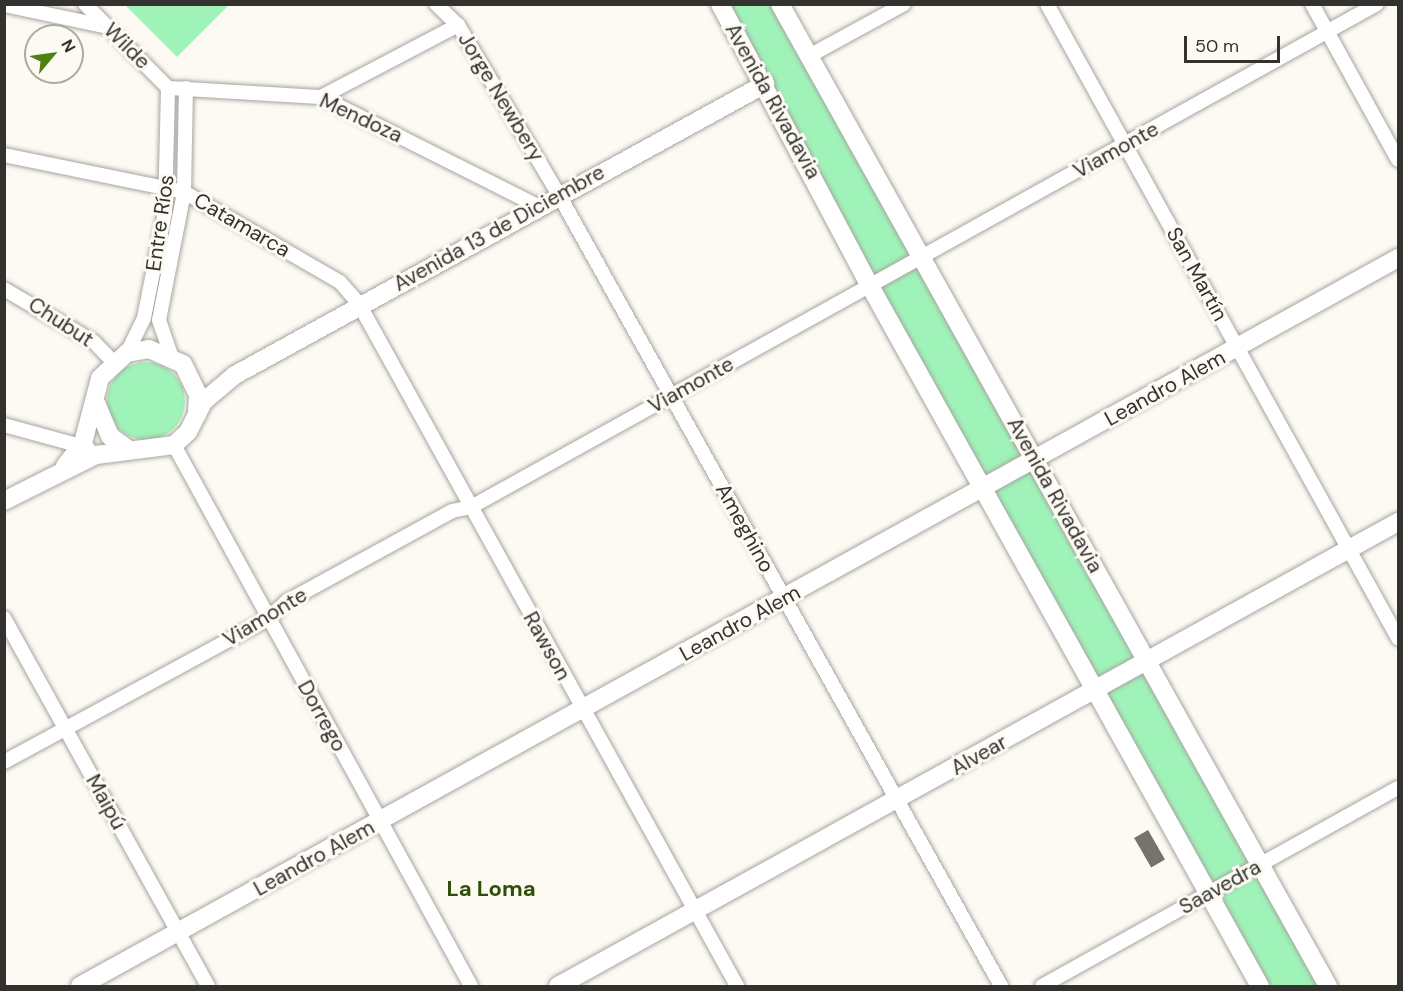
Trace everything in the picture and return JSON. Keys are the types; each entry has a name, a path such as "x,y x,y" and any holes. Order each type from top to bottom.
{"main road":[{"name":"Avenida Rivadavia","path":"720,4 765,84 870,286 1260,987"},
{"name":"Avenida Rivadavia","path":"780,4 1328,987"},
{"name":"Avenida 13 de Diciembre","path":"235,375 537,206 765,84"},
{"name":"Leandro Alem","path":"80,987 1398,258"},
{"path":"89,449 95,398 120,357 149,349 171,355 192,376 209,380 235,375"},
{"path":"4,501 62,470 89,449 128,448 145,452 174,445 197,415 235,375"},
{"path":"192,376 197,415"},
{"path":"95,398 110,436 128,448"},
{"name":"Alvear","path":"558,987 1398,522"}],"street":[{"name":"Wilde","path":"85,4 168,88"},
{"name":"Jorge Newbery","path":"436,4 458,25 560,195"},
{"path":"809,56 904,4"},
{"name":"San Martín","path":"1047,4 1398,638"},
{"path":"1312,4 1398,160"},
{"name":"Viamonte","path":"4,762 269,618 286,602 452,511 471,507 922,259 1377,4"},
{"path":"4,5 108,27"},
{"path":"321,97 458,25"},
{"name":"Mendoza","path":"168,88 321,97 537,206"},
{"name":"Entre Ríos","path":"120,357 144,318 168,190 168,88"},
{"name":"Entre Ríos","path":"171,355 159,320 184,192 186,88"},
{"name":"Catamarca","path":"4,155 184,192 340,282 359,304"},
{"name":"Ameghino","path":"560,195 1001,987"},
{"name":"Chubut","path":"4,289 120,357"},
{"name":"Rawson","path":"359,304 737,987"},
{"path":"4,425 89,449"},
{"name":"Dorrego","path":"174,445 471,987"},
{"name":"Maipú","path":"4,618 208,987"},
{"name":"Saavedra","path":"1042,987 1398,788"}],"green space":[{"path":"125,5 229,5 177,57"},
{"path":"720,5 780,5 1328,986 1260,986"},
{"path":"146,362 161,365 174,373 182,386 185,401 182,416 174,429 161,437 146,440 131,437 118,429 110,416 107,401 110,386 118,373 131,365"}],"building":[{"path":"1148,830 1165,859 1151,867 1134,838"}],"district":[{"name":"La Loma","path":"491,889"}]}
